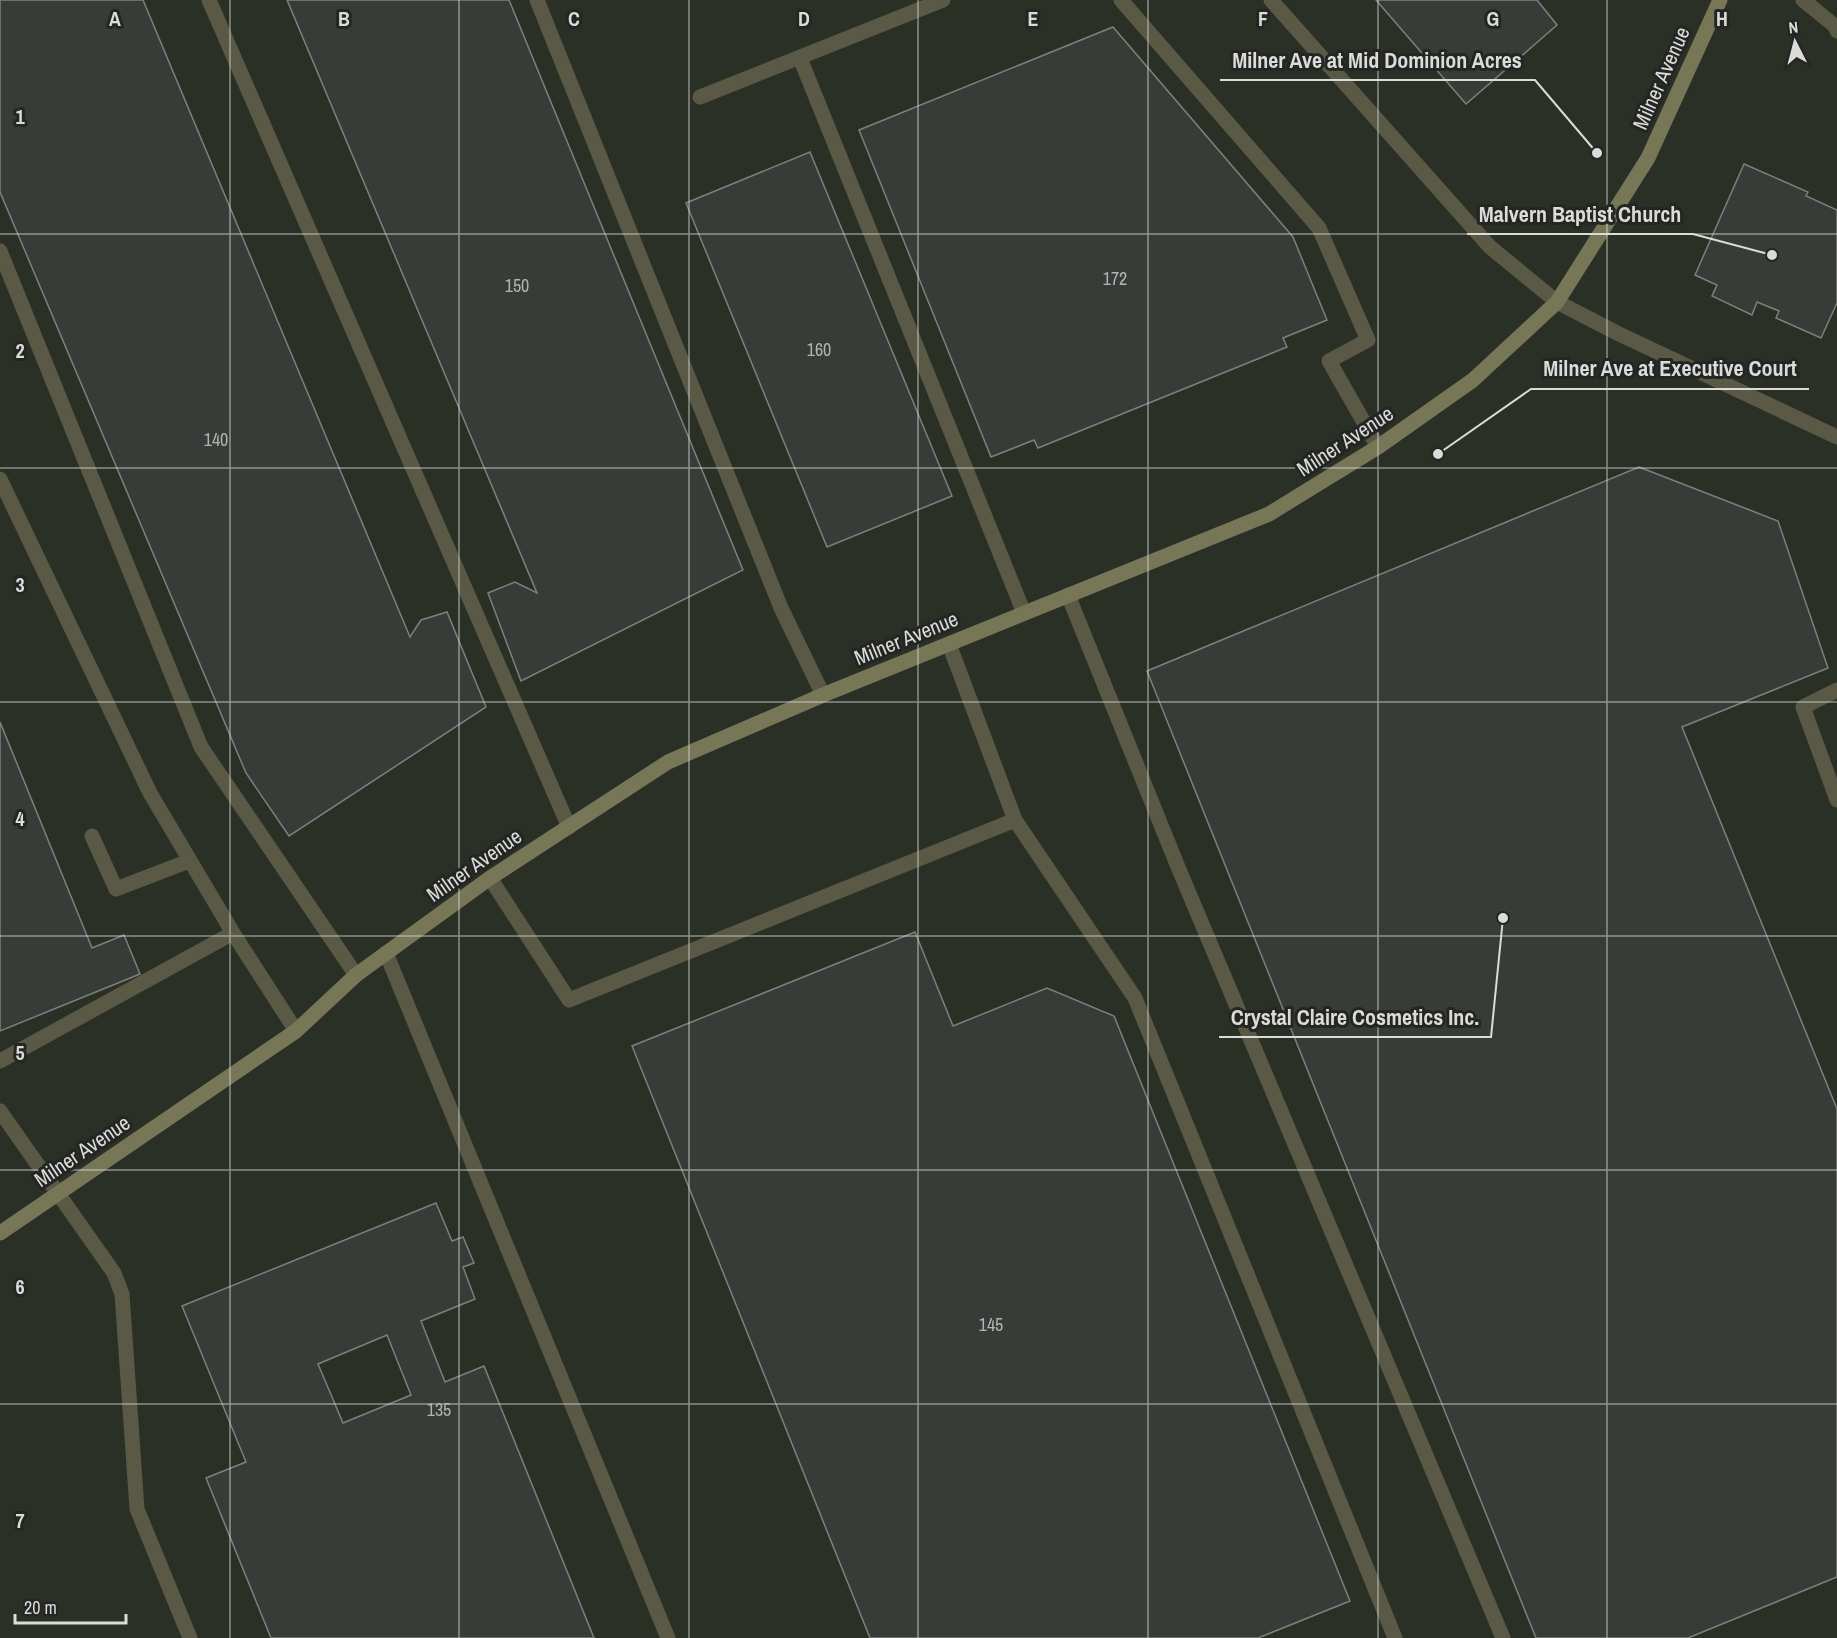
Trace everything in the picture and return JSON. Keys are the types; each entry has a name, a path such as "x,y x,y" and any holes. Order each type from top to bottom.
{"main road":[{"name":"Milner Avenue","path":"0,1233 297,1031 356,975 489,878 669,762 823,695 1269,514 1378,447 1473,380 1557,302 1648,158 1720,0"}],"street":[{"path":"210,0 569,827"},
{"path":"537,0 781,608 823,695"},
{"path":"700,97 942,0"},
{"path":"1121,0 1319,228 1368,339 1329,361 1378,447"},
{"path":"1271,0 1490,247 1557,302 1617,333 1837,437"},
{"path":"1803,0 1835,26 1837,31"},
{"path":"800,58 1024,613"},
{"path":"0,251 201,747 356,975"},
{"path":"0,479 150,793 233,933 297,1031"},
{"path":"1068,595 1178,867 1503,1638"},
{"path":"949,644 1015,820 1135,998 1395,1638"},
{"path":"1837,690 1803,707 1837,800"},
{"path":"489,878 569,1000 1015,820"},
{"path":"92,836 116,890 189,861"},
{"path":"0,1061 233,933"},
{"path":"386,953 668,1638"},
{"path":"0,1111 114,1273 122,1294 137,1509 190,1638"}],"shaded area":[{"path":"0,0 1837,0 1837,1638 0,1638"}],"building":[{"path":"0,0 143,0 410,637 421,620 447,612 486,707 289,836 246,773 0,192"},
{"path":"287,0 509,0 743,570 521,681 488,593 515,582 537,593"},
{"path":"1376,0 1537,0 1557,25 1466,104"},
{"path":"1113,27 1293,237 1327,320 1283,338 1287,347 1038,448 1034,440 991,457 859,130"},
{"path":"810,152 952,496 827,547 686,203"},
{"path":"1744,164 1808,192 1806,196 1837,210 1837,303 1821,338 1776,318 1779,311 1757,302 1752,315 1712,296 1717,285 1695,275"},
{"path":"1639,467 1778,521 1828,668 1682,727 1837,1109 1837,1577 1688,1638 1536,1638 1147,671"},
{"path":"0,722 92,948 124,935 140,974 0,1031"},
{"path":"915,932 953,1026 1047,988 1114,1016 1350,1601 1258,1638 870,1638 632,1046"},
{"path":"436,1203 452,1241 463,1237 474,1263 463,1267 475,1299 421,1321 445,1382 484,1366 594,1638 271,1638 206,1478 246,1462 182,1306","holes":["387,1335 411,1395 343,1423 318,1364"]}],"place":[{"name":"Milner Ave at Mid Dominion Acres","path":"1597,153"},
{"name":"Malvern Baptist Church","path":"1772,255"},
{"name":"Milner Ave at Executive Court","path":"1438,454"},
{"name":"Crystal Claire Cosmetics Inc.","path":"1503,918"}]}
